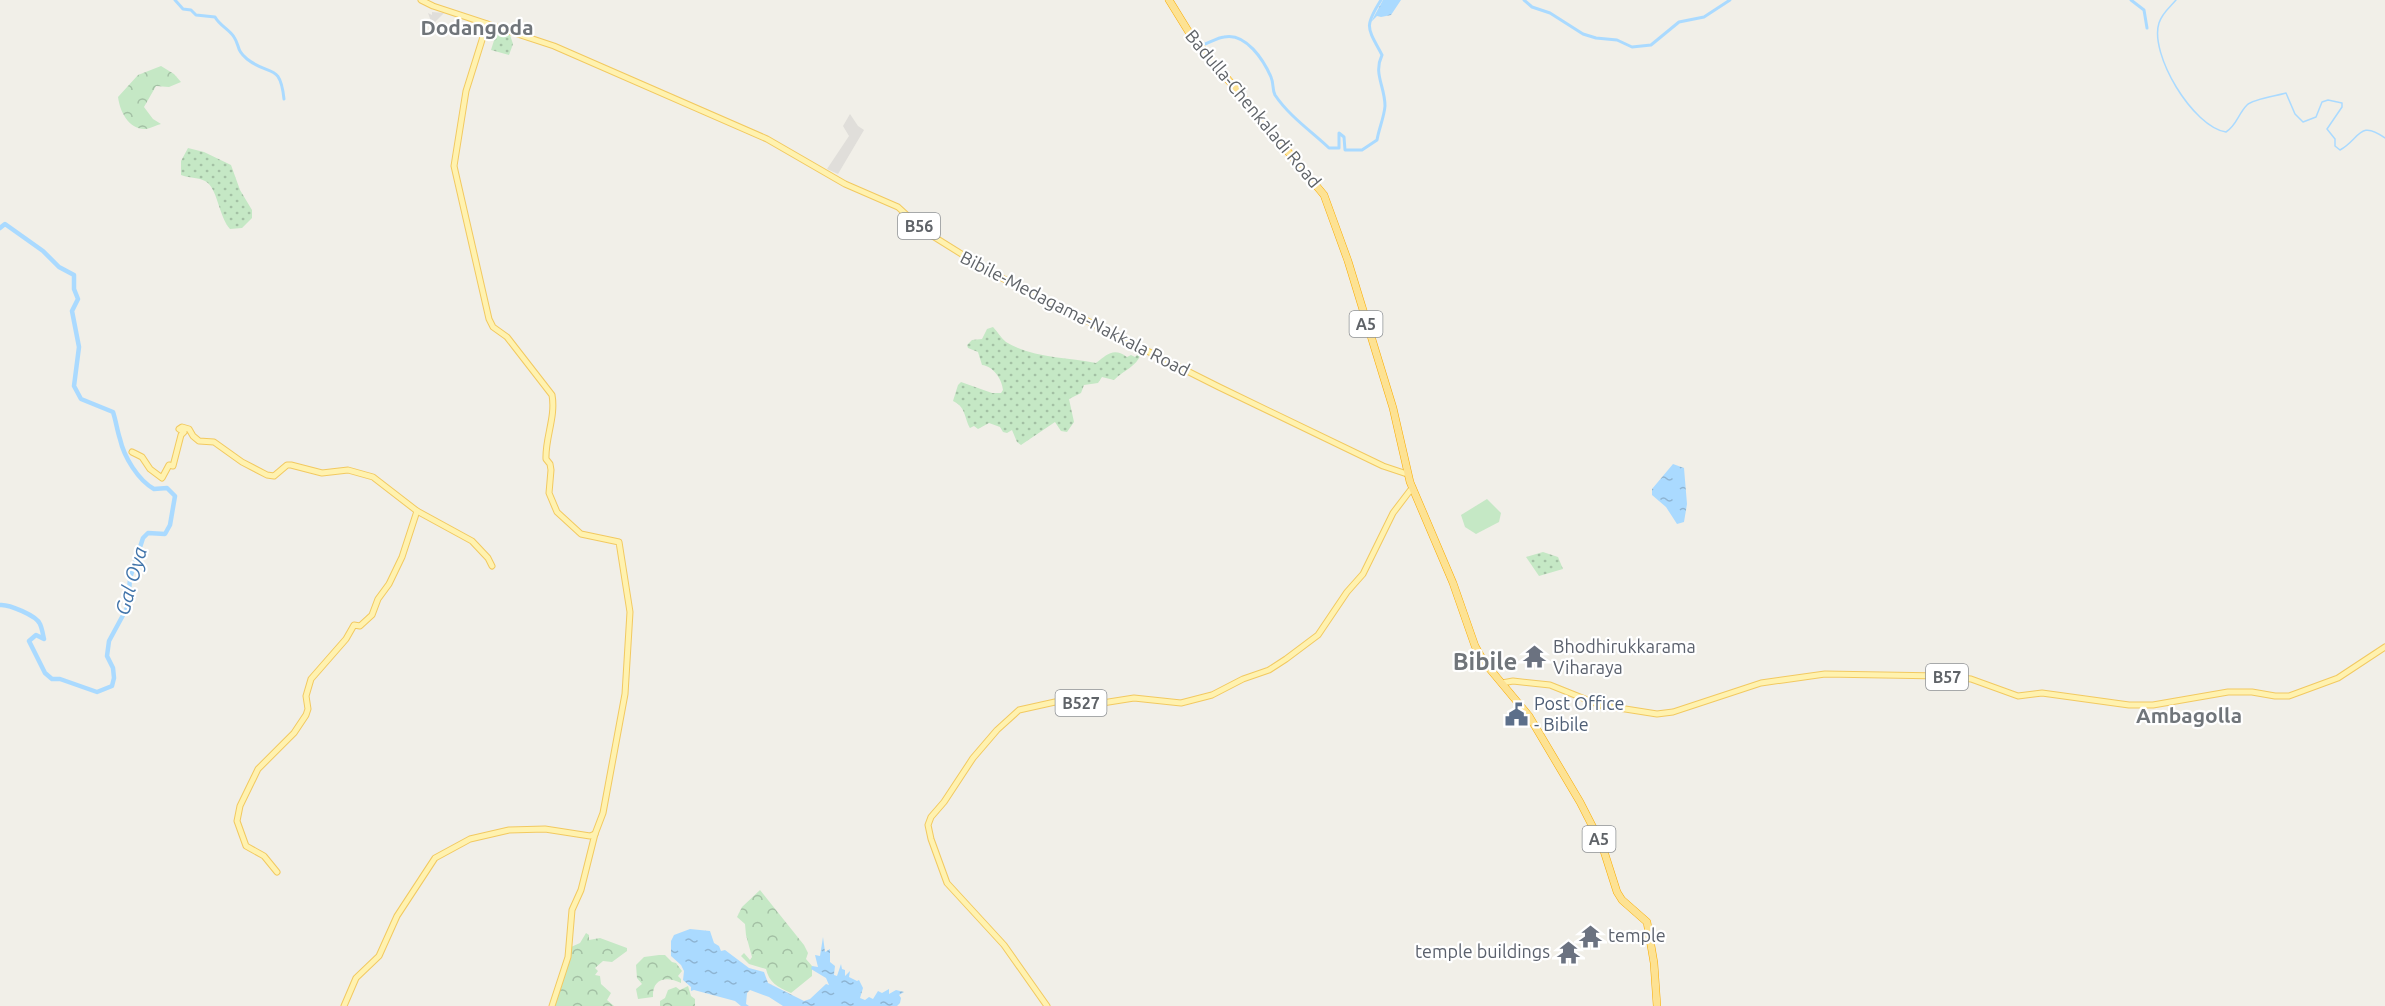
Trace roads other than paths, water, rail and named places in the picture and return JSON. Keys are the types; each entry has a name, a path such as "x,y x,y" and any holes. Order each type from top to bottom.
{"highway":[{"name":"Badulla-Chenkaladi Road","path":"1169,0 1194,40 1324,195 1348,261 1393,408 1407,474 1453,582 1475,646 1484,662 1529,717 1580,802 1602,846 1617,892 1647,922 1654,963 1657,1006"}],"main road":[{"name":"Bibile-Medagama-Nakkala Road","path":"421,0 554,46 705,110 767,140 845,184 898,207 923,230 992,273 1219,387 1383,465 1407,474"},
{"path":"487,24 466,91 454,169 462,191 489,319 494,327 507,337 552,396 551,424 545,453 551,470 549,493 551,502 557,512 581,534 619,542 630,612 626,694 603,813 595,834 581,890 572,910 566,965 552,1006"},
{"path":"132,452 142,457 150,469 162,478 169,465 173,466 181,435 184,432 179,429 182,427 189,429 199,441 214,442 230,455 267,475 274,476 287,465 322,473 339,469 364,473 381,481 417,511 472,541 488,558 492,566"},
{"name":"B527","path":"1047,1006 1004,945 947,883 931,839 928,825 931,818 973,758 997,730 1019,711 1055,702 1096,704 1134,698 1181,703 1212,695 1243,679 1269,670 1318,635 1347,592 1366,570 1393,513 1412,488"},
{"path":"277,872 264,856 246,846 237,821 240,806 258,769 294,733 306,715 308,709 306,696 311,680 346,639 354,625 360,626 372,615 378,599 389,585 401,561 417,511"},
{"name":"B57","path":"1502,683 1513,681 1550,685 1600,705 1657,714 1673,712 1761,683 1825,674 1941,676 1971,679 2018,696 2042,693 2129,705 2153,705 2228,692 2289,696 2338,678 2385,647"},
{"path":"344,1006 356,978 381,952 397,916 435,858 470,839 509,830 545,830 590,836 595,834"}],"water":[{"path":"1383,0 1401,0 1391,15 1377,16 1371,22"},
{"path":"1673,464 1684,468 1687,504 1684,522 1677,524 1666,507 1652,495 1652,489"},
{"path":"690,929 710,931 714,943 721,951 725,950 749,968 764,972 768,983 804,1001 810,999 826,984 829,985 826,978 811,969 812,966 818,967 815,955 820,956 823,937 825,952 830,949 830,962 835,966 834,975 837,976 841,964 842,969 845,970 845,976 850,971 849,977 859,980 863,988 860,998 873,999 878,991 882,993 889,989 889,994 896,990 904,992 899,995 901,998 897,1006 783,1006 769,997 750,990 747,993 746,1004 749,1006 741,1006 735,1001 691,991 691,987 683,980 684,971 681,965 671,956 671,941 674,935"}],"waterway":[{"path":"175,0 183,9 191,10 196,15 215,17 232,34 247,59 277,75 284,99"},
{"path":"1202,45 1221,38 1232,37 1247,43 1268,70 1275,95 1293,117 1329,148 1339,148 1339,133 1344,137 1345,150 1362,150 1377,140 1385,106 1379,74 1382,55 1370,27 1372,16 1381,0"},
{"path":"1524,0 1532,7 1550,13 1583,34 1617,40 1632,47 1651,45 1679,22 1704,17 1730,0"},
{"path":"2131,0 2144,10 2147,28"},
{"path":"2176,0 2160,19 2158,36 2161,52 2176,87 2200,117 2213,127 2226,132 2250,103 2286,93 2295,114 2303,122 2316,117 2322,102 2328,100 2342,103 2342,107 2327,129 2335,139 2335,146 2340,150 2365,131 2370,130 2385,138"},
{"name":"Gal Oya","path":"0,228 5,224 43,251 59,267 74,275 74,289 78,299 72,311 79,347 74,386 81,399 113,412 125,453 142,480 154,489 167,488 175,496 170,525 165,534 148,533 143,538 130,578 128,606 109,641 107,656 113,668 112,686 97,692 60,679 52,679 45,673 29,641 36,635 44,639 38,621 22,611 0,605"}],"place":[{"name":"Bhodhirukkarama Viharaya","path":"1535,657"},
{"name":"Post Office - Bibile","path":"1516,714"},
{"name":"temple","path":"1590,936"},
{"name":"temple buildings","path":"1568,952"}],"district":[{"name":"Dodangoda","path":"477,28"},
{"name":"Bibile","path":"1485,662"},
{"name":"Ambagolla","path":"2189,716"}]}
